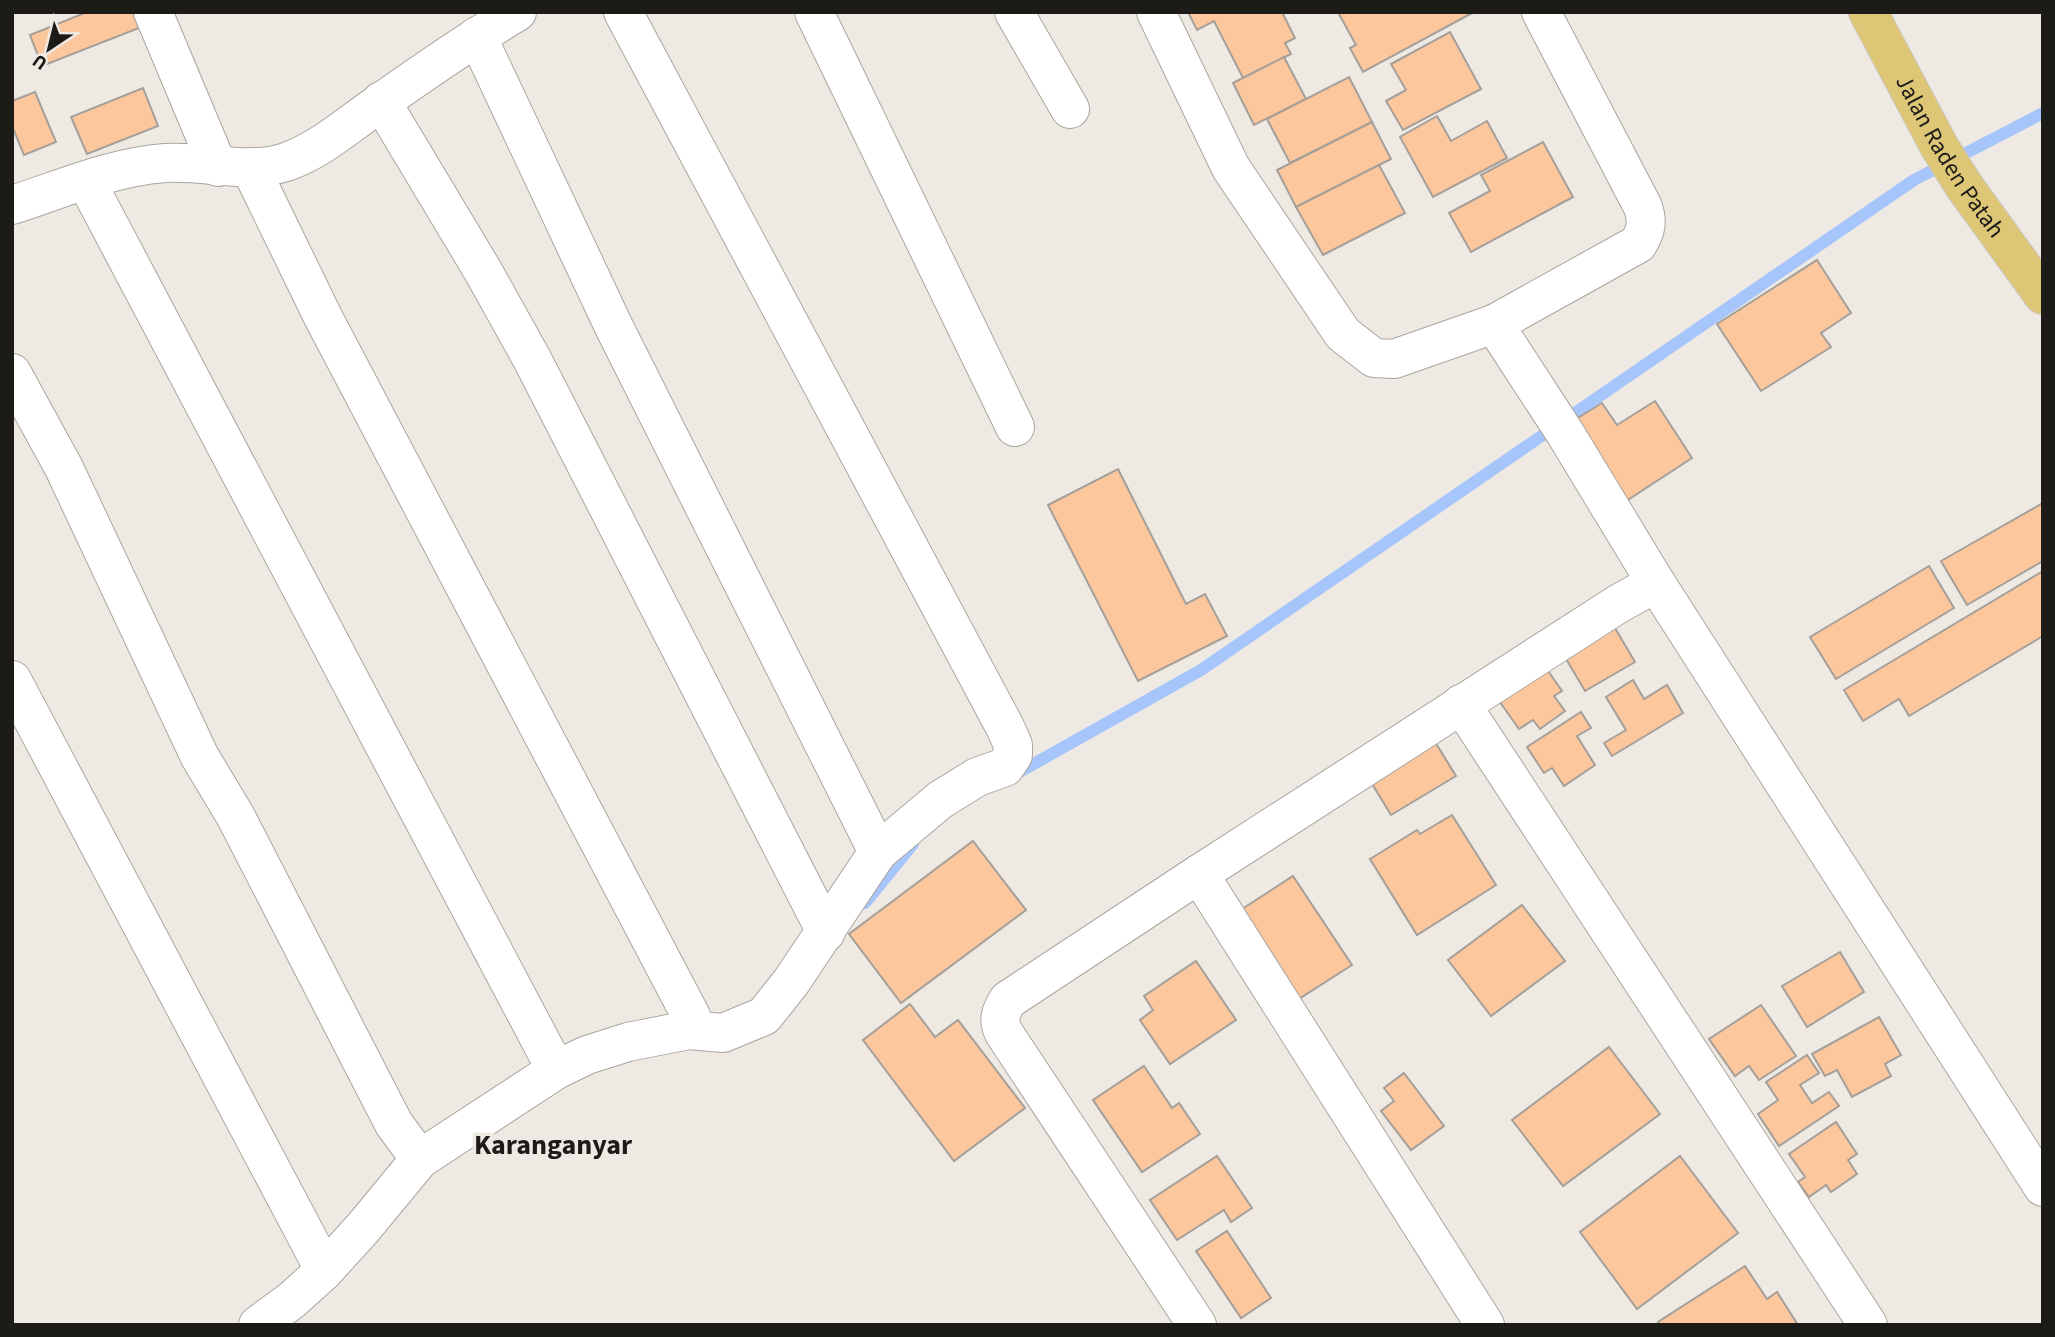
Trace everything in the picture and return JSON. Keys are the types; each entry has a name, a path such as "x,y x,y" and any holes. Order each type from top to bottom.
{"main road":[{"name":"Jalan Raden Patah","path":"1868,12 1939,146 1964,186 2042,291"}],"street":[{"path":"153,12 234,167 323,317 691,1016 689,1030"},
{"path":"12,205 114,171 164,163 269,167 309,151 477,36 517,12"},
{"path":"258,1325 292,1300 323,1272 420,1159 556,1070 587,1055 628,1042 689,1030 723,1032 764,1016 792,982 878,852 940,800 977,777 1005,767 1013,754 1013,745 623,12"},
{"path":"814,12 1015,428"},
{"path":"1014,12 1070,109"},
{"path":"1156,12 1231,168 1343,334 1355,346 1374,358 1394,359 1494,324 1638,244 1645,234 1647,219 1643,207 1541,12"},
{"path":"477,36 614,327 878,852"},
{"path":"381,102 484,271 532,359 826,932"},
{"path":"86,181 556,1070"},
{"path":"1494,324 1565,433 1656,583 2043,1187"},
{"path":"12,373 64,468 200,757 236,817 394,1124 420,1159"},
{"path":"1197,1325 1004,1033 1000,1026 1000,1016 1008,1000 1461,704 1656,583"},
{"path":"12,680 317,1256 323,1272"},
{"path":"1461,704 1868,1325"},
{"path":"1199,874 1485,1325"}],"building":[{"path":"87,12 133,12 139,28 42,66 30,35"},
{"path":"1188,12 1282,12 1295,38 1285,43 1291,54 1243,78 1214,21 1197,30"},
{"path":"1474,12 1363,72 1350,48 1356,45 1339,14"},
{"path":"1450,32 1481,89 1403,130 1386,101 1406,90 1391,64"},
{"path":"1284,57 1306,99 1254,125 1233,83"},
{"path":"1349,77 1372,122 1290,163 1267,119"},
{"path":"143,88 158,126 87,154 71,117"},
{"path":"35,92 56,142 24,155 12,126 12,101"},
{"path":"1437,116 1451,141 1487,121 1507,158 1433,197 1400,137"},
{"path":"1372,122 1391,159 1296,207 1277,170"},
{"path":"1543,142 1573,197 1471,252 1449,213 1490,191 1481,175"},
{"path":"1379,165 1405,213 1323,255 1296,207"},
{"path":"1817,260 1851,313 1821,333 1831,347 1761,391 1717,324"},
{"path":"1655,401 1692,458 1623,503 1571,422 1602,403 1617,425"},
{"path":"1118,469 1186,604 1205,594 1227,636 1138,681 1048,505"},
{"path":"2043,503 2043,561 1967,605 1941,561"},
{"path":"1929,566 1954,608 1836,679 1810,637"},
{"path":"2043,571 2043,636 1909,716 1899,699 1863,721 1844,690"},
{"path":"1612,623 1635,662 1585,691 1562,652"},
{"path":"1544,665 1562,691 1554,696 1565,711 1540,729 1533,720 1519,729 1497,698"},
{"path":"1633,680 1644,699 1667,685 1683,713 1612,756 1604,743 1626,730 1606,697"},
{"path":"1581,712 1591,728 1577,736 1595,765 1564,786 1552,768 1544,773 1527,747"},
{"path":"1432,737 1456,776 1391,815 1368,777"},
{"path":"1452,815 1496,885 1417,935 1370,859 1417,830 1420,834"},
{"path":"973,841 1026,910 901,1003 849,934"},
{"path":"1293,876 1352,965 1294,1002 1236,913"},
{"path":"1522,905 1565,961 1491,1016 1448,960"},
{"path":"1840,952 1864,992 1807,1027 1782,986"},
{"path":"1196,961 1236,1020 1170,1064 1140,1020 1153,1010 1144,996"},
{"path":"910,1004 935,1037 958,1020 1025,1108 954,1161 863,1040"},
{"path":"1761,1005 1796,1056 1759,1080 1749,1066 1735,1076 1709,1039"},
{"path":"1879,1017 1901,1055 1885,1064 1891,1076 1852,1097 1837,1070 1825,1076 1812,1054"},
{"path":"1609,1047 1660,1114 1563,1186 1512,1120"},
{"path":"1807,1055 1819,1073 1800,1085 1812,1103 1829,1092 1839,1106 1779,1146 1758,1114 1778,1100 1766,1082"},
{"path":"1144,1066 1172,1108 1179,1103 1200,1134 1142,1172 1093,1100"},
{"path":"1404,1073 1444,1126 1411,1150 1381,1111 1394,1101 1384,1088"},
{"path":"1836,1122 1857,1154 1848,1160 1857,1174 1831,1192 1826,1185 1809,1197 1798,1182 1805,1177 1789,1154"},
{"path":"1217,1156 1252,1208 1231,1222 1224,1210 1177,1240 1150,1200"},
{"path":"1680,1156 1738,1233 1637,1309 1580,1232"},
{"path":"1227,1231 1271,1298 1241,1318 1196,1251"},
{"path":"1745,1266 1767,1299 1777,1292 1798,1325 1659,1325 1658,1322"}],"waterway":[{"path":"1014,775 1201,670 1914,180 2043,113"},
{"path":"865,903 913,844"}],"district":[{"name":"Karanganyar","path":"553,1144"}]}
